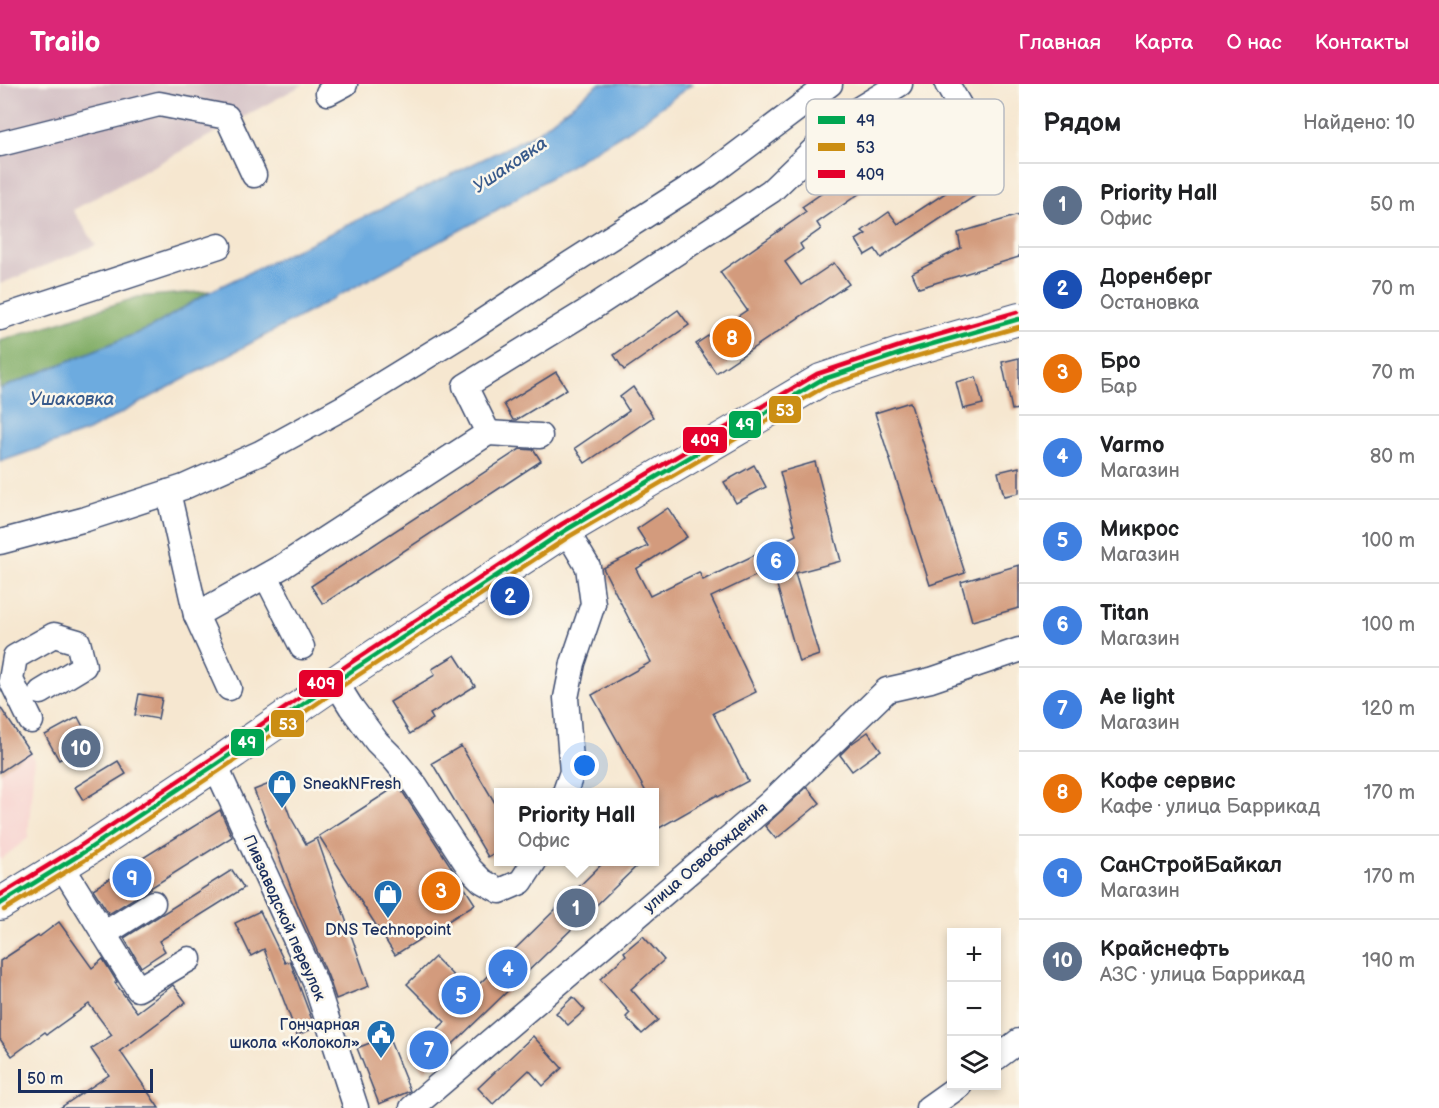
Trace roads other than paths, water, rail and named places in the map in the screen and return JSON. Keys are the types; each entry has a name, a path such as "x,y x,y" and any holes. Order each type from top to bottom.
{"main road":[{"path":"0,904 215,765 566,530 821,380 908,351 1019,319"}],"street":[{"path":"810,99 830,84"},
{"path":"875,99 900,84"},
{"path":"947,84 956,99"},
{"path":"0,542 86,519 184,487 260,453 346,406 462,334 709,175 806,102"},
{"path":"0,144 159,104 227,117 254,175"},
{"path":"488,433 465,386 592,308 771,191 806,157"},
{"path":"0,318 219,246"},
{"path":"196,615 266,576 488,433 540,436"},
{"path":"168,492 196,615 229,688"},
{"path":"566,530 588,567 593,604 573,663 566,698 572,772 566,788"},
{"path":"266,576 302,647"},
{"path":"31,721 11,680 15,657 54,635 78,642 88,676 41,692"},
{"name":"улица Освобождения","path":"412,1108 770,803 887,690 931,680 1019,650"},
{"path":"336,682 377,742 416,786 470,869 482,881 500,891 521,882 531,866"},
{"name":"Пивзаводской переулок","path":"215,765 315,982 356,1108"},
{"path":"62,866 138,989 189,959"},
{"path":"104,934 153,903"},
{"path":"1001,1054 1019,1041"},
{"path":"928,1108 953,1090"}],"water":[{"name":"Ушаковка","path":"599,84 692,84 637,125 490,214 88,431 0,462 0,389 152,327 211,291 535,134"}],"place":[{"name":"Кофе сервис","path":"732,338"},
{"name":"Titan","path":"776,561"},
{"name":"Доренберг","path":"510,596"},
{"name":"Крайснефть","path":"81,748"},
{"name":"SneakNFresh","path":"282,810"},
{"name":"СанСтройБайкал","path":"132,878"},
{"name":"Бро","path":"441,891"},
{"name":"Priority Hall","path":"576,908"},
{"name":"DNS Technopoint","path":"388,920"},
{"name":"Varmo","path":"508,969"},
{"name":"Микрос","path":"461,995"},
{"name":"Ae light","path":"429,1050"},
{"name":"Гончарная школа «Колокол»","path":"381,1060"}]}
